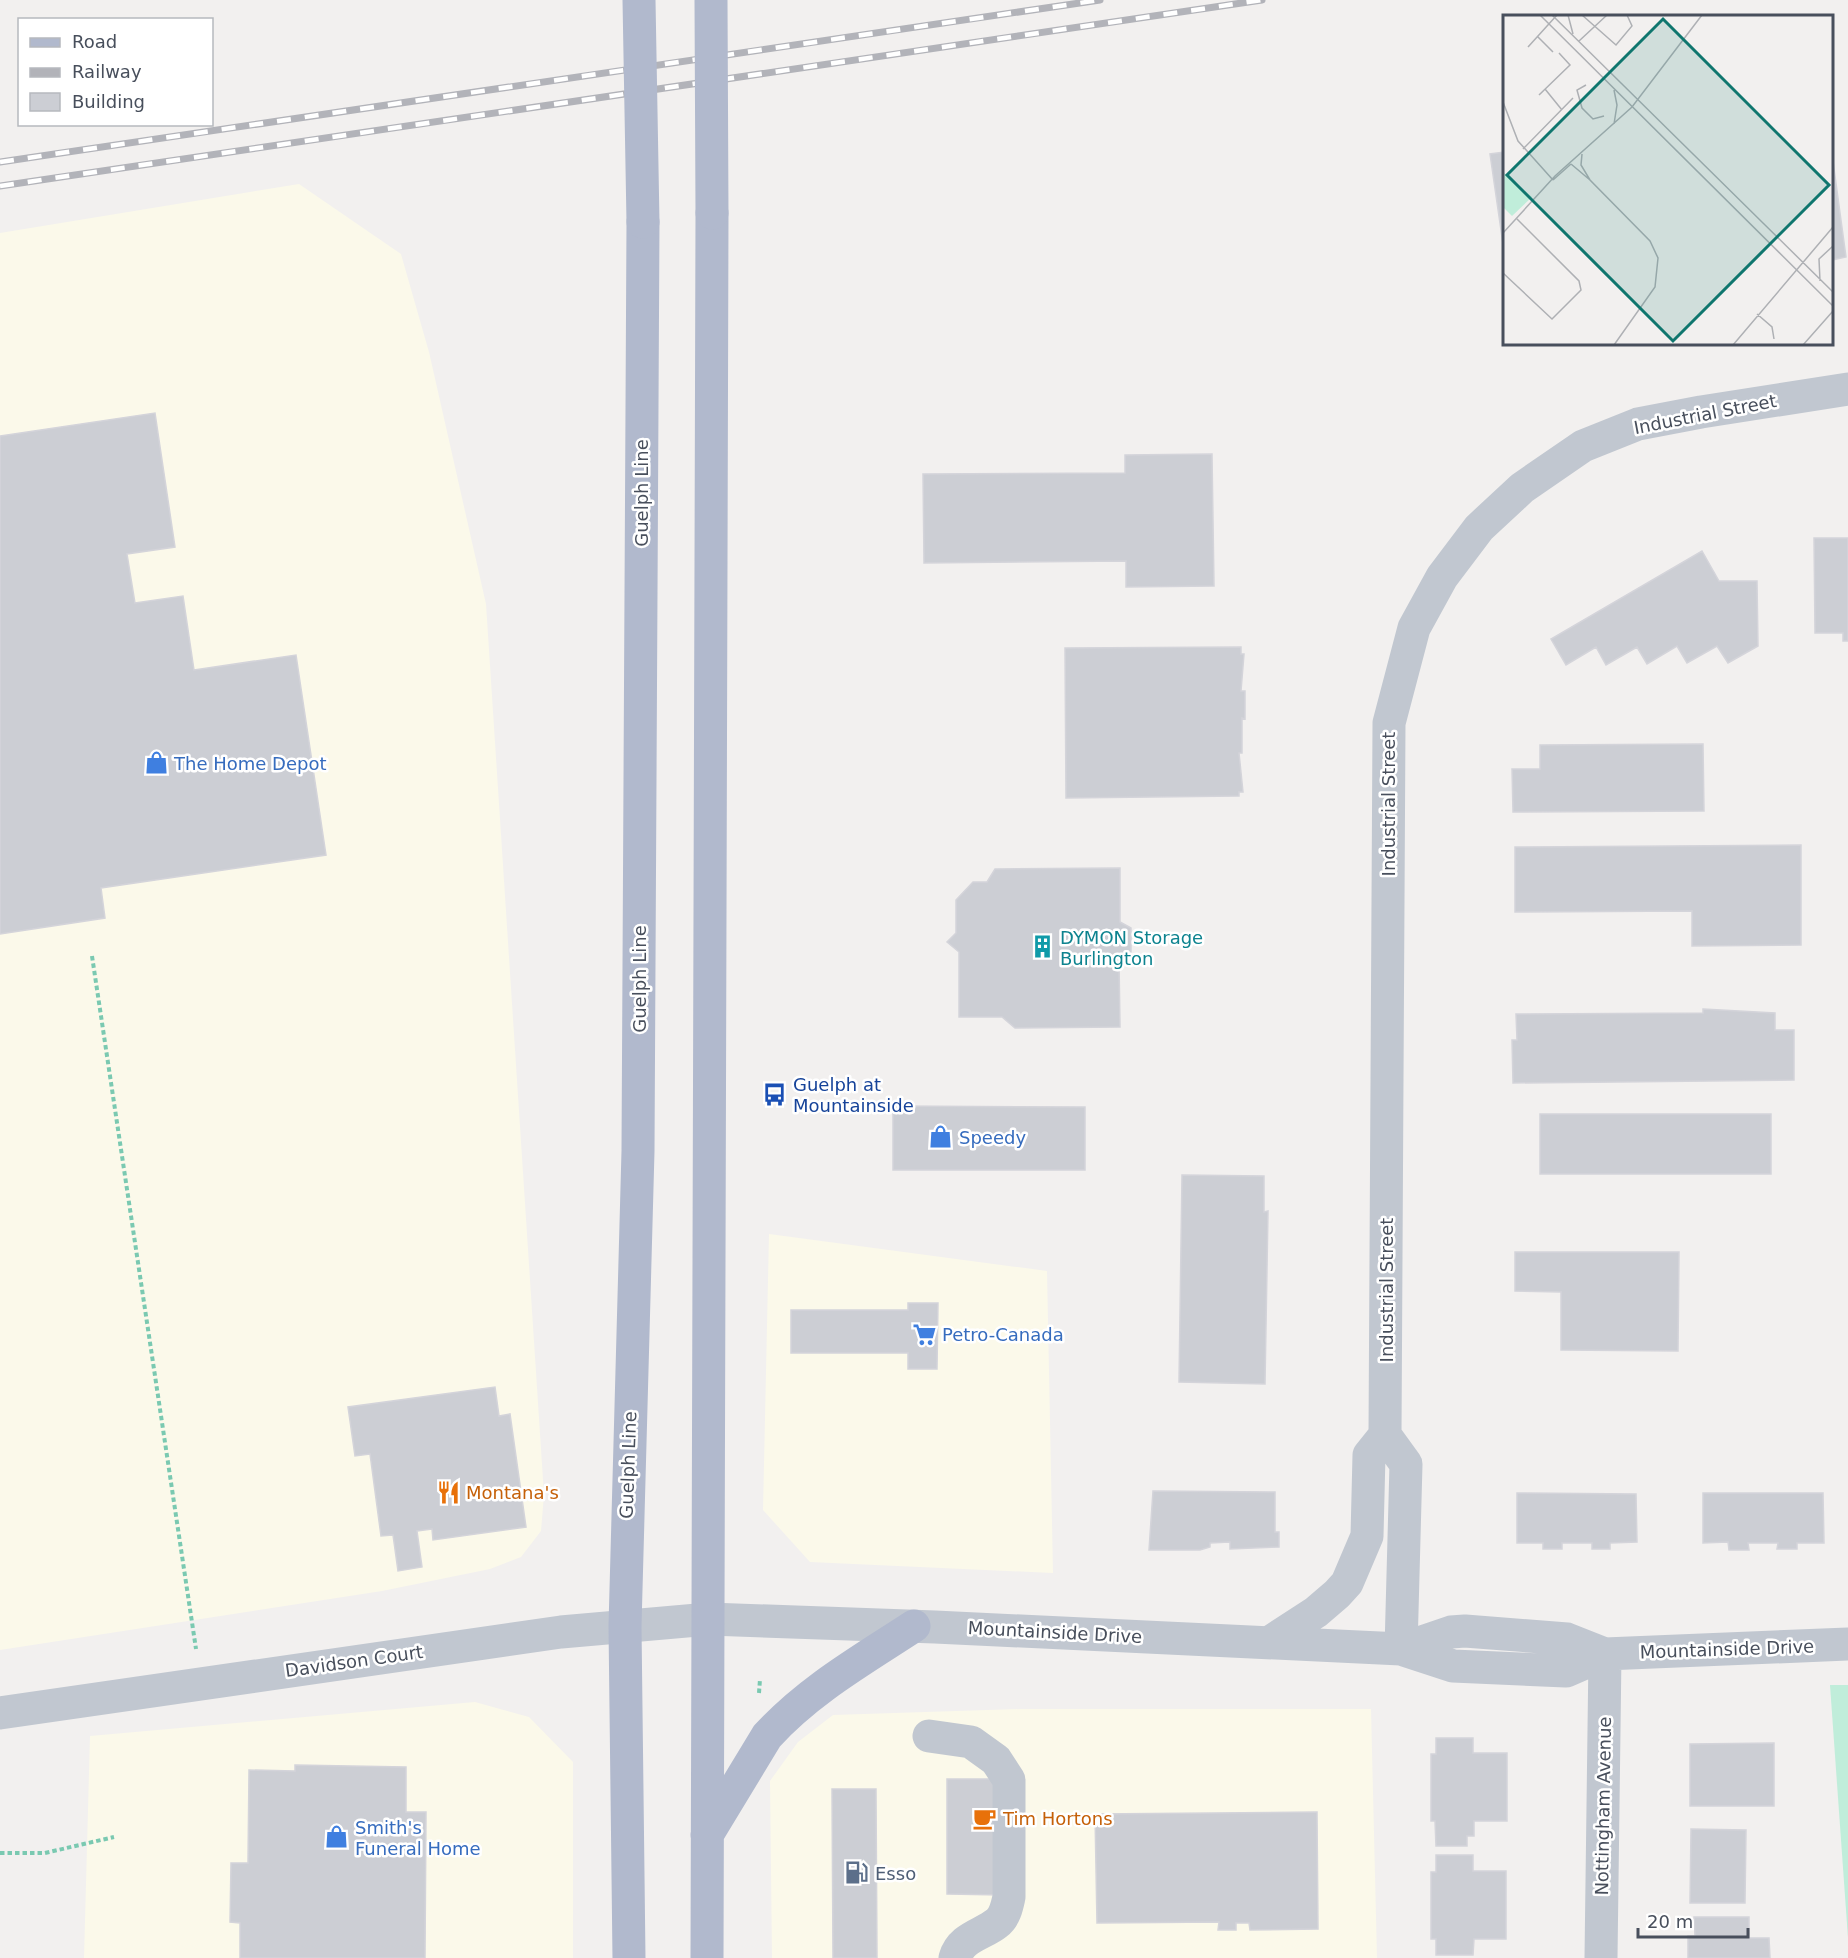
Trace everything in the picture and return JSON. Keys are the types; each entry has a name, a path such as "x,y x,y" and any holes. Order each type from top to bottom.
{"main road":[{"name":"Guelph Line","path":"629,1958 624,1626 638,1151 643,222 639,0"},
{"path":"707,1958 711,0"},
{"path":"707,1835 767,1736 779,1723 820,1687 914,1626"}],"street":[{"name":"Industrial Street","path":"1385,1435 1389,723 1414,628 1442,577 1479,528 1522,488 1582,446 1638,424 1848,389"},
{"path":"1270,1642 1316,1612 1347,1583 1367,1536 1369,1455 1385,1435 1406,1464 1401,1649"},
{"name":"Davidson Court","path":"0,1713 561,1632 709,1619"},
{"name":"Mountainside Drive","path":"709,1619 914,1626 1401,1649 1453,1666 1566,1671 1605,1654 1848,1644"},
{"name":"Nottingham Avenue","path":"1601,1958 1605,1654"},
{"path":"929,1736 971,1742 996,1760 1009,1780 1009,1897 1006,1911 999,1922 960,1946 955,1958"}],"path":[{"path":"92,956 198,1659 204,1683"},
{"path":"0,1853 45,1853 114,1837"}],"shaded area":[{"path":"299,184 401,254 429,352 486,604 544,1495 541,1531 521,1557 490,1569 382,1591 0,1650 0,233"},
{"path":"769,1234 1047,1271 1053,1573 810,1562 763,1510"},
{"path":"475,1702 529,1717 573,1762 573,1958 84,1958 90,1736"},
{"path":"1021,1709 1371,1709 1377,1958 772,1958 770,1781 798,1742 833,1715"}],"green space":[{"path":"1830,1685 1848,1685 1848,1938"}],"building":[{"path":"1503,152 1503,244 1490,154"},
{"path":"1833,161 1846,257 1833,260"},
{"name":"The Home Depot","path":"155,413 175,547 127,554 135,603 183,596 194,670 296,655 326,855 101,888 105,918 0,934 0,436"},
{"path":"1212,454 1214,586 1126,587 1126,561 924,563 923,474 1125,473 1125,455"},
{"path":"1814,538 1848,538 1848,641 1843,641 1843,633 1815,633"},
{"path":"1702,551 1719,581 1757,581 1758,646 1728,663 1717,646 1687,663 1677,646 1647,664 1637,647 1606,665 1596,647 1566,665 1551,639"},
{"path":"1241,647 1241,654 1244,654 1241,691 1245,691 1245,719 1242,718 1242,753 1239,753 1243,792 1239,792 1239,796 1066,798 1065,648"},
{"path":"1703,744 1704,811 1513,812 1512,769 1540,769 1540,745"},
{"path":"1801,845 1801,945 1692,946 1692,911 1515,912 1515,847"},
{"name":"DYMON Storage Burlington","path":"1120,868 1120,922 1131,928 1131,956 1119,961 1120,1027 1015,1028 1002,1017 959,1017 959,952 947,942 956,933 956,900 973,882 987,882 995,869"},
{"path":"1703,1009 1775,1013 1775,1030 1794,1030 1794,1080 1513,1083 1512,1040 1517,1040 1516,1014 1703,1013"},
{"path":"893,1106 1085,1107 1085,1170 893,1170"},
{"path":"1540,1114 1771,1114 1771,1174 1540,1174"},
{"path":"1182,1175 1264,1176 1264,1212 1268,1211 1265,1384 1179,1382"},
{"path":"1515,1252 1679,1252 1678,1351 1561,1350 1561,1292 1515,1291"},
{"path":"908,1303 938,1303 937,1369 908,1369 908,1353 791,1353 791,1310 908,1310"},
{"name":"Montana's","path":"495,1387 499,1416 510,1414 526,1527 433,1540 432,1529 417,1531 422,1567 398,1571 393,1535 381,1536 370,1454 355,1456 348,1407"},
{"path":"1153,1491 1275,1492 1275,1532 1279,1532 1279,1547 1230,1549 1230,1542 1210,1543 1210,1547 1200,1550 1149,1550"},
{"path":"1517,1493 1636,1494 1637,1542 1610,1543 1610,1549 1592,1549 1592,1543 1562,1543 1562,1549 1543,1549 1543,1543 1517,1543"},
{"path":"1703,1493 1823,1493 1824,1543 1797,1543 1797,1549 1777,1549 1778,1543 1748,1543 1749,1550 1729,1550 1728,1542 1703,1543"},
{"path":"1436,1738 1473,1738 1473,1753 1507,1753 1507,1821 1474,1821 1474,1836 1467,1836 1467,1846 1436,1846 1435,1821 1431,1821 1431,1754 1436,1754"},
{"path":"1774,1743 1774,1806 1690,1806 1690,1744"},
{"name":"Smith's Funeral Home","path":"295,1765 406,1767 406,1812 426,1812 425,1958 240,1958 240,1923 230,1922 231,1863 248,1863 249,1770 295,1771"},
{"path":"947,1779 1003,1779 1002,1895 947,1894"},
{"path":"832,1789 876,1789 877,1958 833,1958"},
{"path":"1317,1812 1318,1929 1250,1930 1249,1923 1236,1923 1236,1930 1218,1930 1219,1922 1097,1923 1095,1814"},
{"path":"1691,1829 1746,1830 1745,1903 1690,1903"},
{"path":"1436,1855 1473,1855 1473,1871 1506,1871 1506,1939 1474,1939 1473,1955 1436,1955 1436,1939 1431,1939 1431,1872 1436,1872"},
{"path":"1694,1917 1749,1917 1749,1938 1769,1938 1770,1958 1688,1958 1688,1936 1695,1936"}],"railway":[{"path":"0,162 1100,0"},
{"path":"0,186 1262,0"}],"place":[{"name":"The Home Depot","path":"156,763"},
{"name":"DYMON Storage Burlington","path":"1042,947"},
{"name":"Guelph at Mountainside","path":"775,1094"},
{"name":"Speedy","path":"941,1137"},
{"name":"Petro-Canada","path":"924,1334"},
{"name":"Montana's","path":"448,1492"},
{"name":"Tim Hortons","path":"985,1818"},
{"name":"Smith's Funeral Home","path":"337,1837"},
{"name":"Esso","path":"857,1873"}]}
